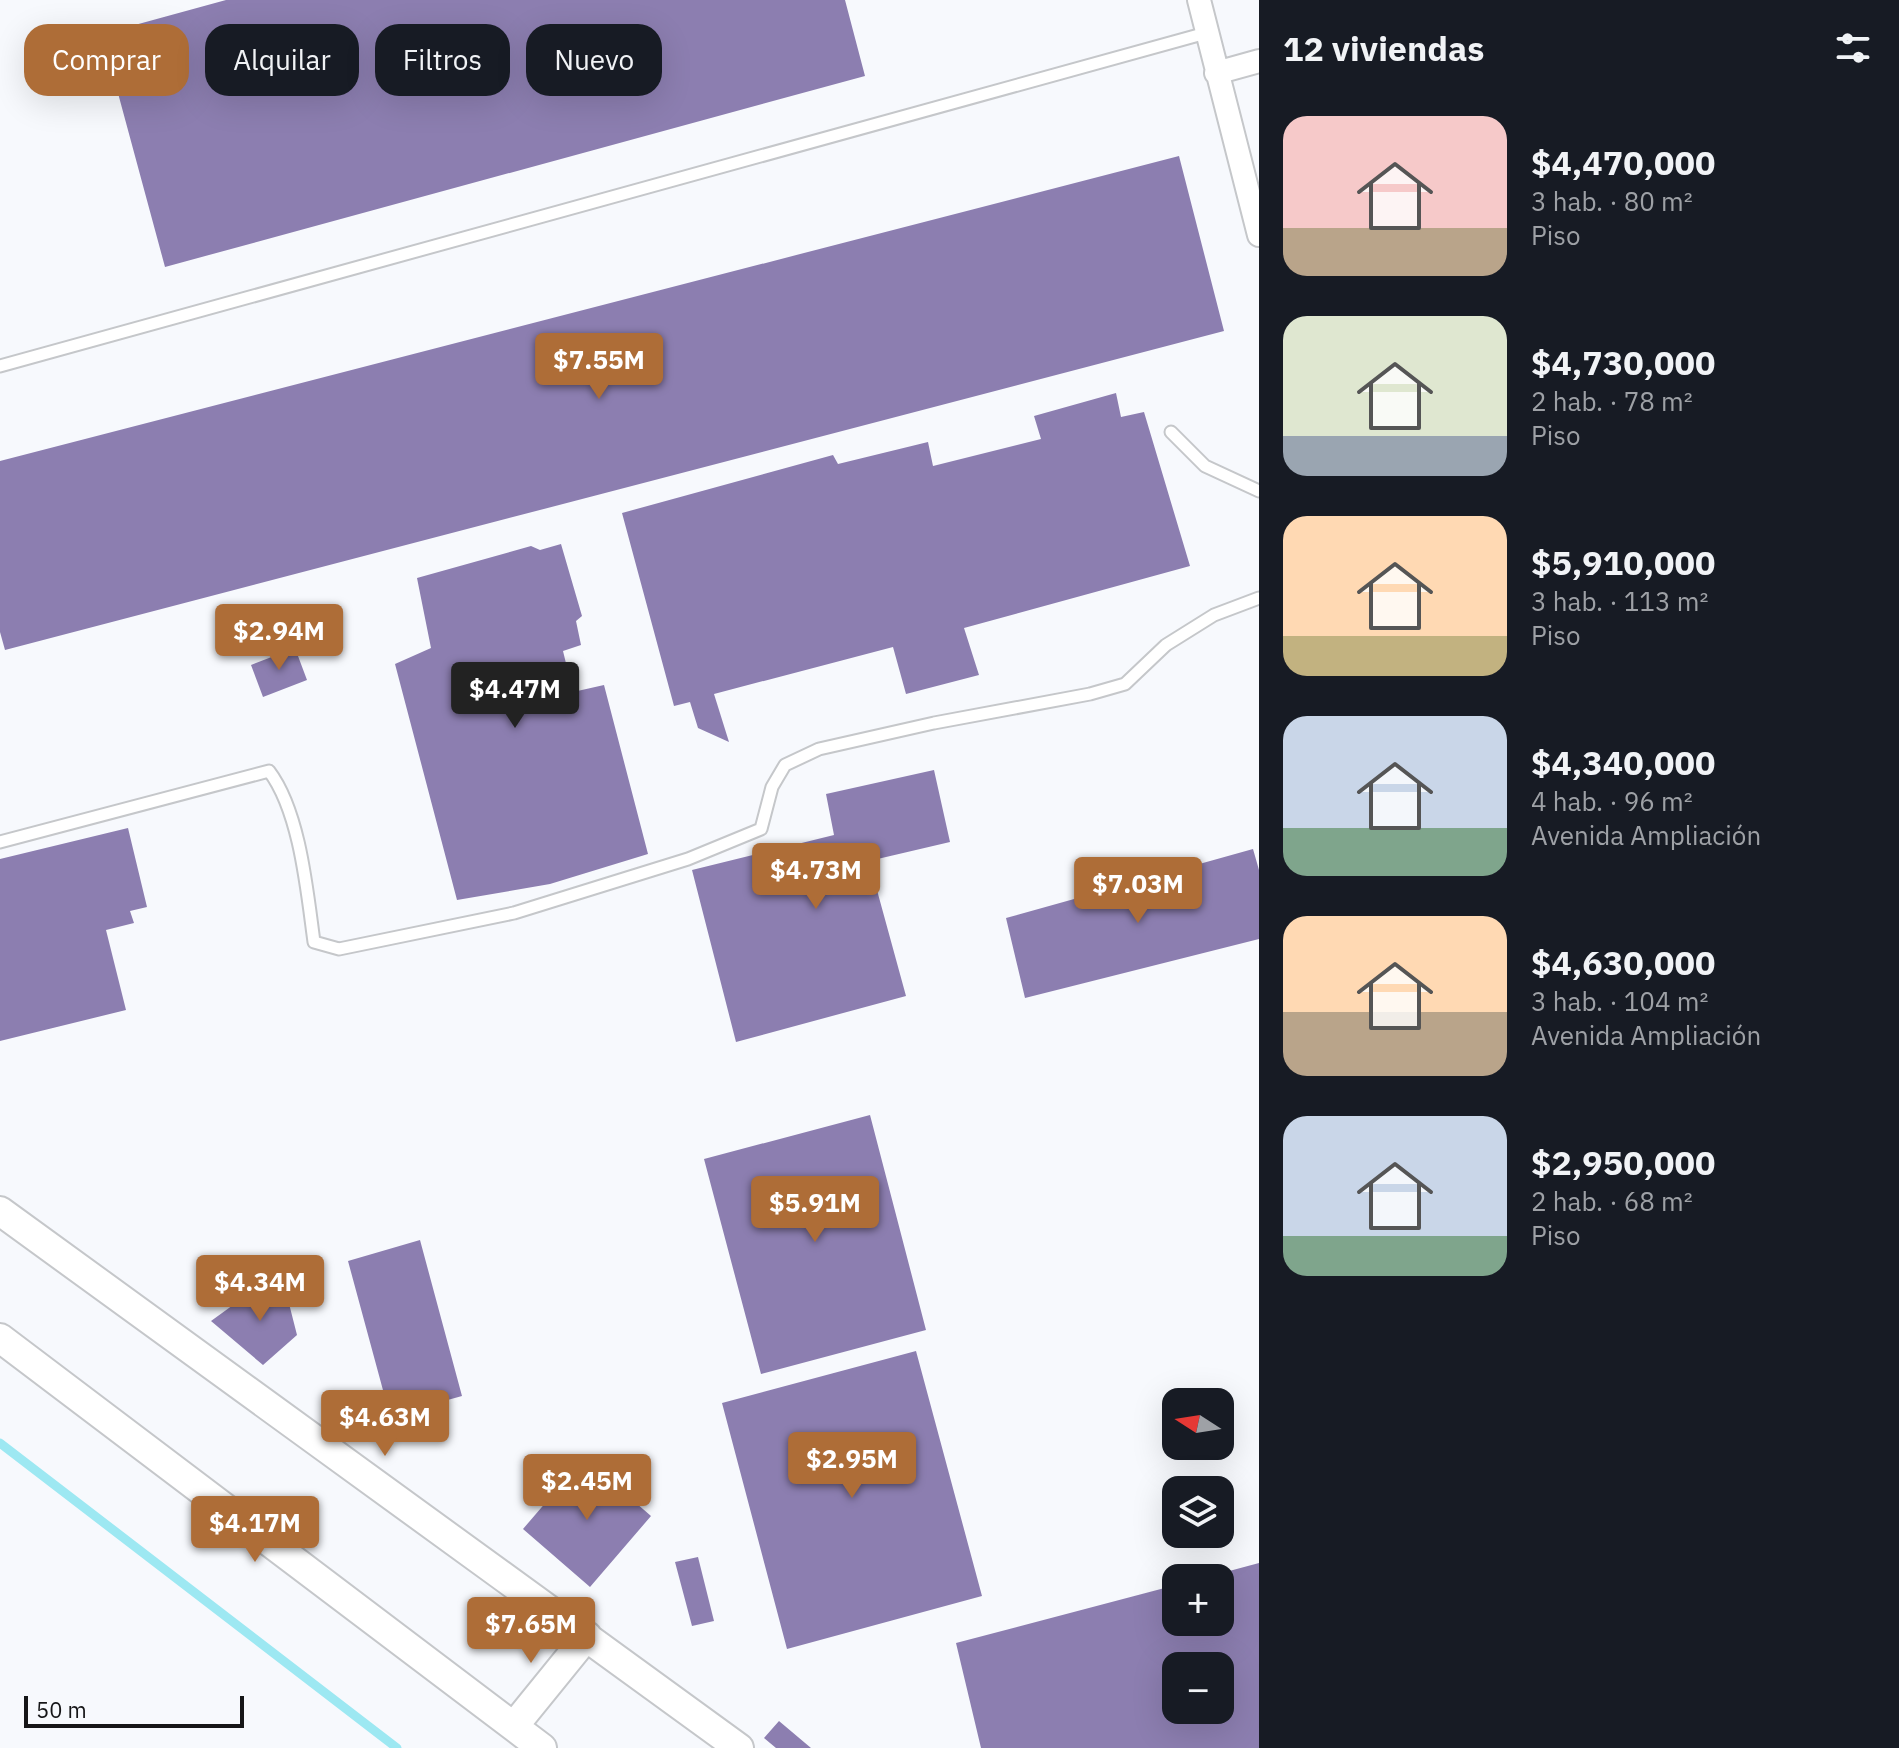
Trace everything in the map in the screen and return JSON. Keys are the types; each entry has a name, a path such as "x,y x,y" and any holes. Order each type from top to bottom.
{"street":[{"path":"1199,0 1259,235"},
{"path":"1216,73 1259,61"},
{"path":"0,1211 739,1748"},
{"path":"0,1338 542,1748"},
{"path":"514,1726 587,1636"}],"lane":[{"path":"0,366 1206,33"},
{"path":"1171,432 1205,466 1259,491"},
{"path":"0,842 269,771 281,787 303,865 314,942 339,949 514,913 688,859 761,829 772,787 785,765 819,749 934,723 1090,694 1125,684 1166,645 1214,615 1259,598"}],"building":[{"path":"226,0 845,0 865,76 165,267 119,96 189,96 189,24 138,24"},
{"path":"1179,156 1224,331 5,650 0,632 0,461"},
{"path":"1116,393 1121,417 1144,412 1190,566 964,628 979,675 906,694 893,647 714,694 729,742 698,728 690,702 674,706 622,513 833,455 838,464 928,442 933,466 1041,439 1034,416"},
{"path":"561,544 582,616 576,621 581,645 563,651 573,692 604,685 648,854 550,884 457,900 395,664 431,648 417,578 531,546 540,550"},
{"path":"295,648 307,680 263,697 251,665"},
{"path":"934,770 950,842 869,861 906,996 736,1042 692,870 834,835 826,794"},
{"path":"128,828 147,907 130,911 134,923 106,930 126,1010 0,1041 0,859"},
{"path":"1253,849 1259,870 1259,939 1025,998 1006,918"},
{"path":"870,1115 926,1330 761,1374 704,1159"},
{"path":"420,1240 462,1396 390,1416 348,1261"},
{"path":"283,1280 297,1335 263,1365 211,1321 240,1300 267,1292 268,1284"},
{"path":"916,1351 982,1596 787,1649 722,1403"},
{"path":"584,1458 651,1516 590,1587 523,1529"},
{"path":"698,1557 714,1621 692,1626 675,1562"},
{"path":"1259,1563 1259,1748 981,1748 956,1643 1162,1589 1162,1636 1234,1636 1234,1570"},
{"path":"779,1721 811,1748 776,1748 764,1738"}],"waterway":[{"path":"0,1443 397,1748"}]}
